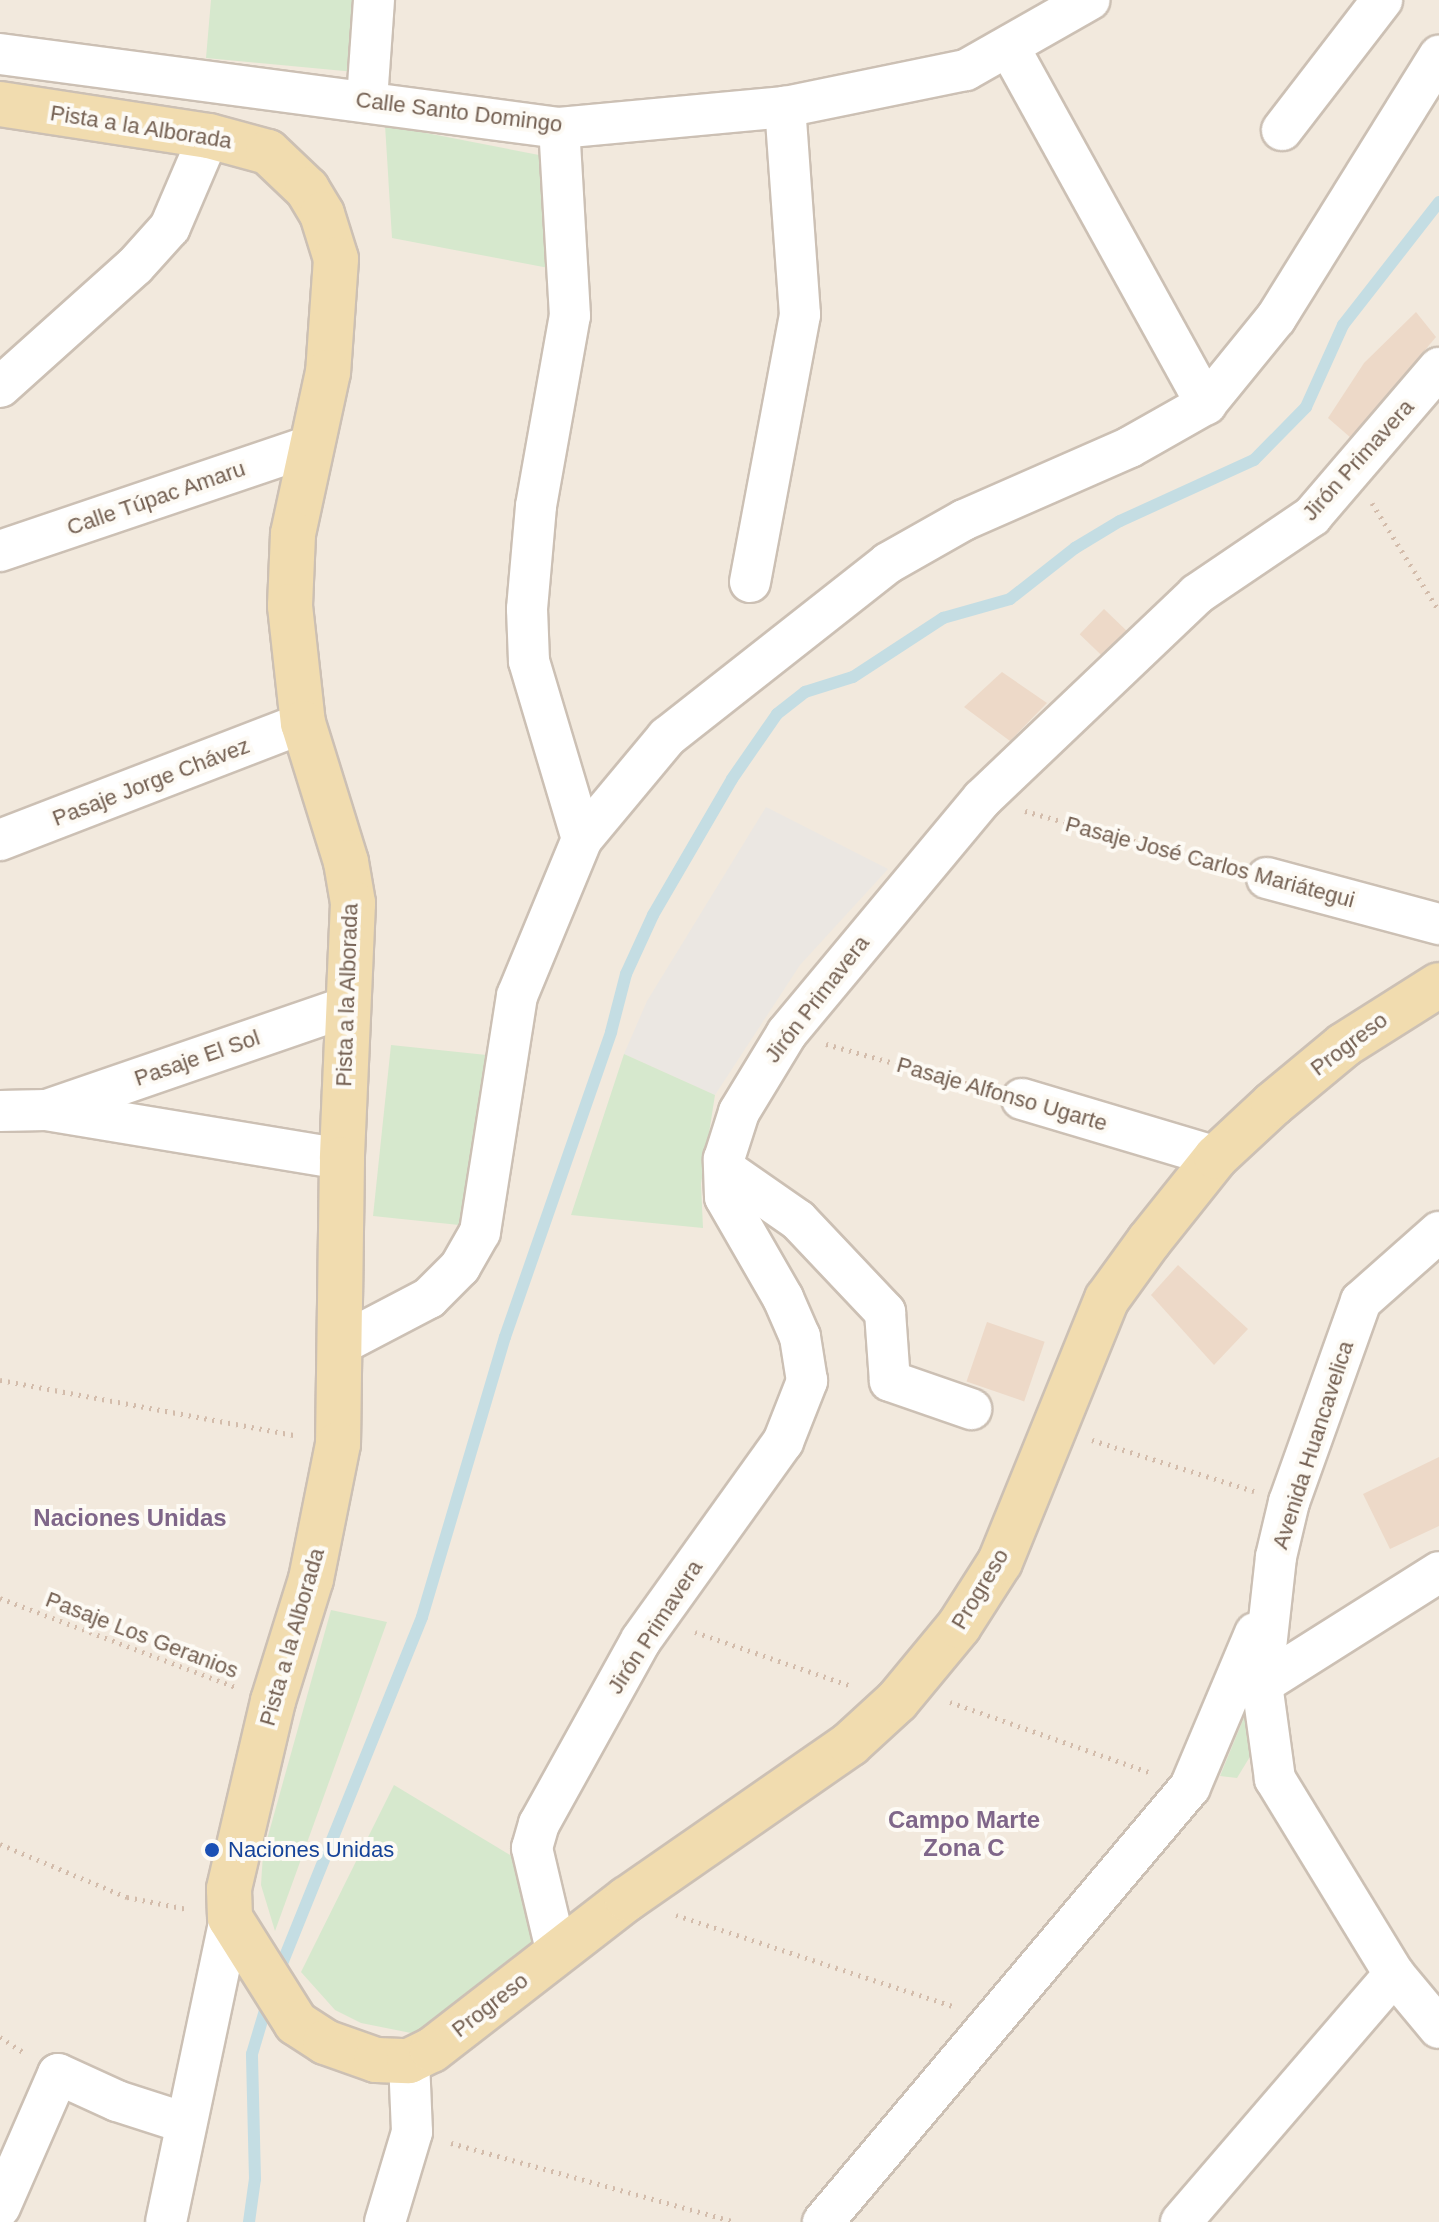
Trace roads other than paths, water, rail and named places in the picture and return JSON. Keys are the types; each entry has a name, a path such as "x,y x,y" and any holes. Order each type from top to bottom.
{"main road":[{"name":"Pista a la Alborada","path":"0,105 209,136 268,152 307,189 322,214 336,259 336,305 313,445 293,534 291,591 303,723 350,890 349,1006 342,1159 343,1343 338,1444 311,1579 273,1701 236,1843 230,1918"},
{"name":"Progreso","path":"393,2060 460,2029 627,1899 850,1744 904,1695 982,1593 1058,1430 1107,1299 1216,1157 1344,1045 1439,985"},
{"path":"230,1918 296,2023 325,2042 393,2060"}],"street":[{"path":"367,100 374,0"},
{"name":"Calle Santo Domingo","path":"0,54 367,100 559,128 785,107 966,70 1010,49 1089,0"},
{"path":"1282,130 1382,0"},
{"path":"1010,49 1206,404"},
{"path":"343,1343 429,1298 460,1267 480,1232 517,996 582,839 667,737 888,563 964,520 1130,447 1206,404 1276,318 1439,56"},
{"path":"750,582 800,315 785,107"},
{"path":"559,128 570,316 536,506 528,648 582,839"},
{"path":"0,387 135,266 170,227 209,136"},
{"name":"Jirón Primavera","path":"557,1954 532,1848 539,1824 656,1619 783,1442 807,1381 800,1337 783,1298 725,1197 726,1170 739,1112 787,1033 982,799 1166,621 1227,571 1312,516 1439,368"},
{"name":"Calle Túpac Amaru","path":"0,551 313,445"},
{"name":"Pasaje Jorge Chávez","path":"0,840 303,723"},
{"name":"Pasaje José Carlos Mariátegui","path":"1267,878 1439,924"},
{"name":"Pasaje El Sol","path":"46,1110 349,1006"},
{"name":"Pasaje Alfonso Ugarte","path":"1022,1099 1216,1157"},
{"name":"Pasaje El Sol","path":"0,1111 46,1110 342,1159"},
{"path":"726,1170 798,1220 885,1312 890,1381 971,1409"},
{"name":"Avenida Huancavelica","path":"1439,1232 1361,1301 1289,1502 1262,1684 1275,1779 1394,1974 1439,2028"},
{"path":"1262,1684 1439,1572"},
{"path":"823,2222 1190,1787 1274,1588"},
{"path":"166,2222 230,1918"},
{"path":"1181,2222 1394,1974"},
{"path":"385,2222 412,2132 393,2060"},
{"path":"0,2207 58,2074 117,2101 185,2123"}],"waterway":[{"path":"277,1976 422,1617 505,1337 611,1032 626,974 653,915 732,779 777,714 805,692 853,677 943,618 1010,599 1075,548 1120,521 1254,460 1306,407 1343,325 1439,202"},
{"path":"249,2222 255,2179 252,2054 269,1997"}],"place":[{"name":"Naciones Unidas","path":"212,1850"}],"district":[{"name":"Naciones Unidas","path":"130,1518"},
{"name":"Campo Marte Zona C","path":"964,1834"}]}
